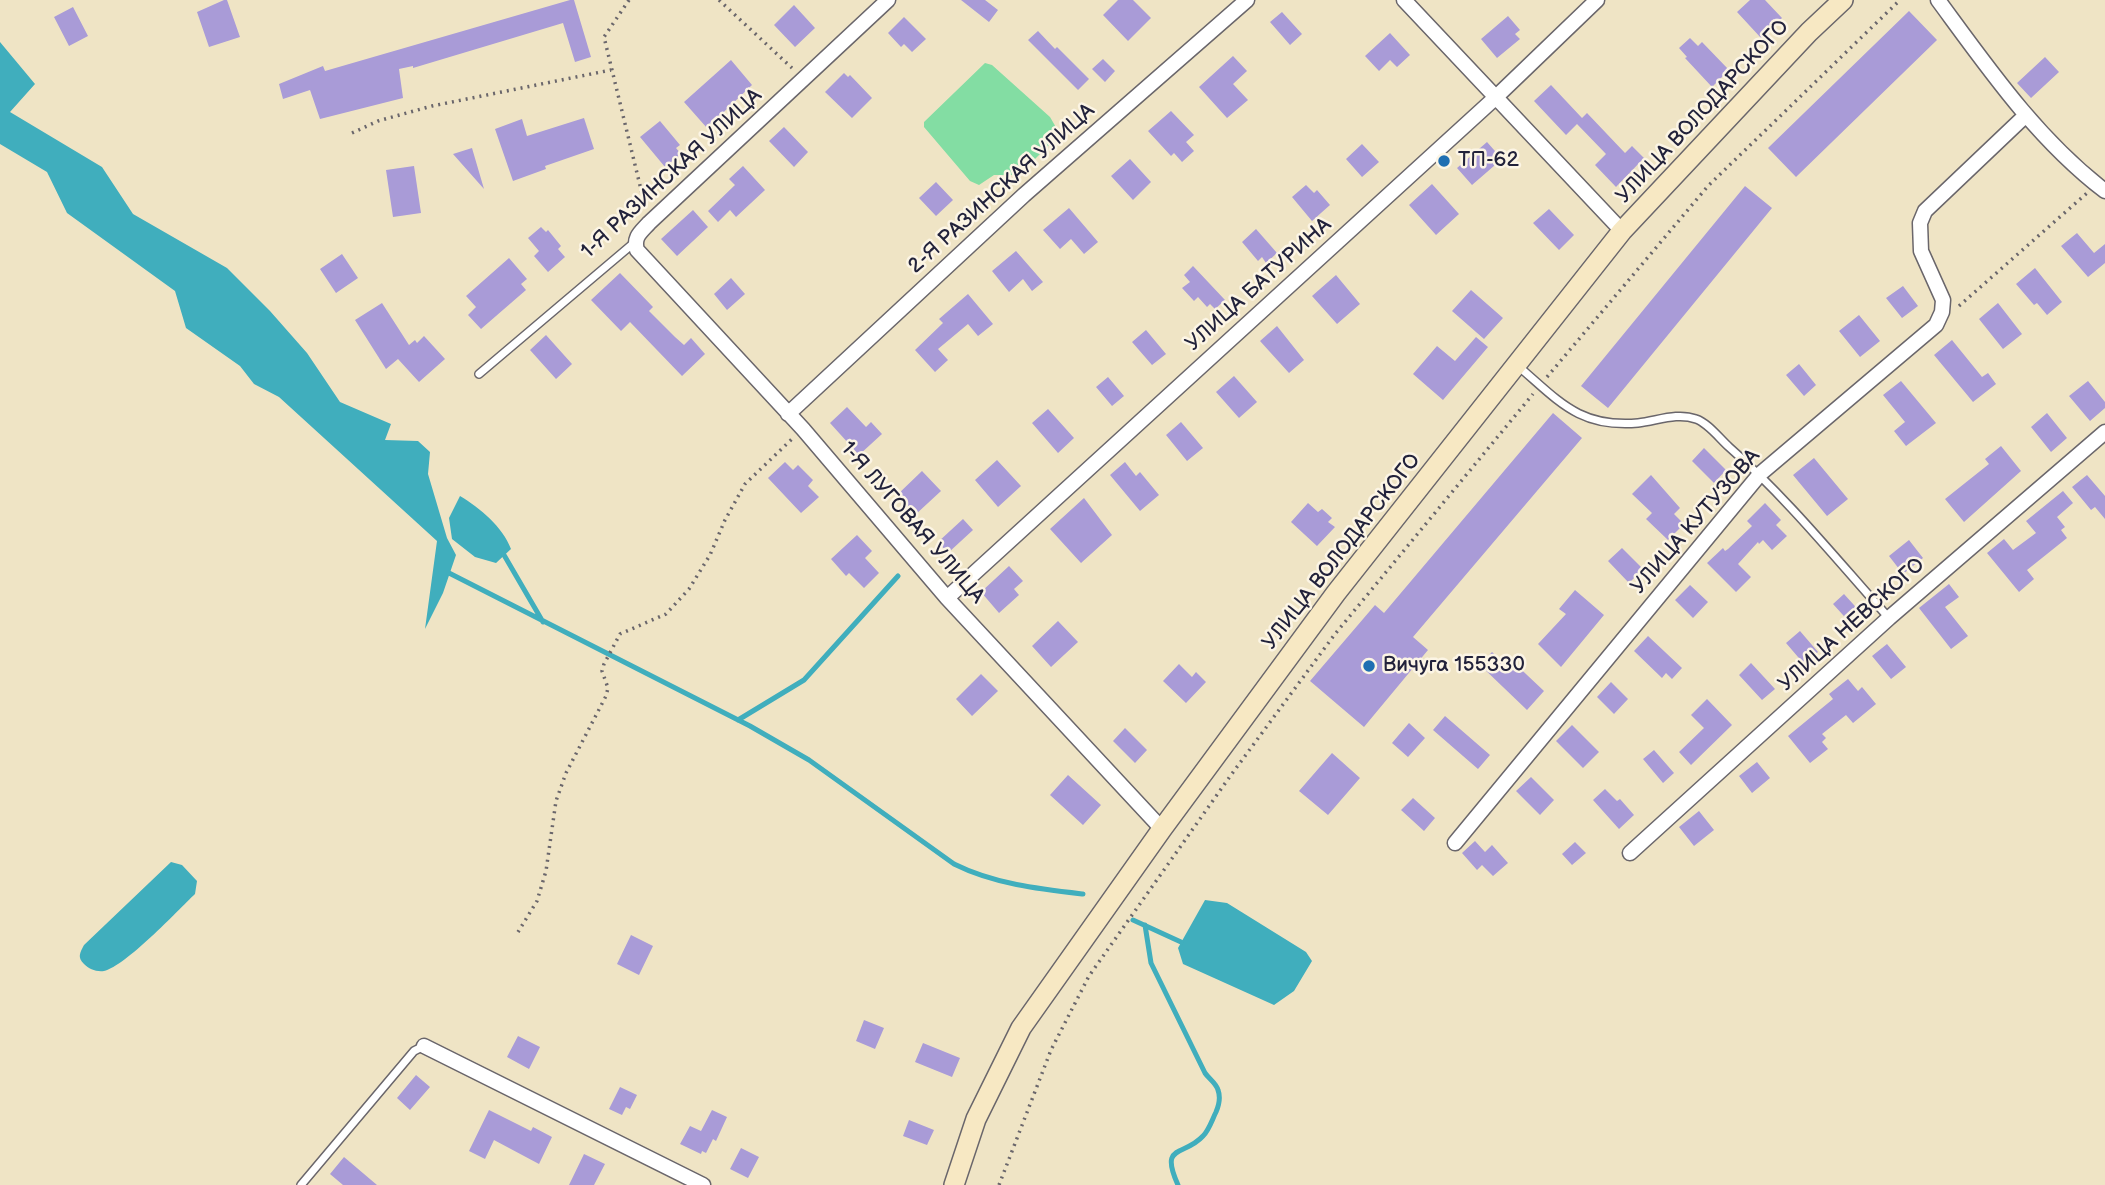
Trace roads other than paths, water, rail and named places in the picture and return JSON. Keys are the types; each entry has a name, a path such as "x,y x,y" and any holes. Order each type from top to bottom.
{"main road":[{"name":"УЛИЦА ВОЛОДАРСКОГО","path":"954,1185 976,1119 1021,1028 1162,829 1336,593 1622,231 1809,32 1843,0"}],"street":[{"name":"1-Я РАЗИНСКАЯ УЛИЦА","path":"635,242 649,223 888,0"},
{"name":"2-Я РАЗИНСКАЯ УЛИЦА","path":"788,414 1024,195 1247,0"},
{"path":"1404,0 1622,231"},
{"name":"УЛИЦА БАТУРИНА","path":"947,598 1495,98 1597,0"},
{"path":"1938,0 1990,72 2026,115 2101,188"},
{"name":"УЛИЦА КУТУЗОВА","path":"1455,843 1760,474 1936,325 1942,312 1943,300 1921,251 1920,223 1925,211 2026,115"},
{"name":"1-Я ЛУГОВАЯ УЛИЦА","path":"635,242 637,250 803,429 947,598 1162,829"},
{"name":"УЛИЦА НЕВСКОГО","path":"1630,853 1889,618 2105,432"},
{"path":"424,1046 703,1185"}],"lane":[{"name":"1-Я РАЗИНСКАЯ УЛИЦА","path":"479,374 635,242"},
{"path":"1517,365 1568,409 1580,416 1599,421 1638,423 1679,416 1698,419 1760,474 1889,618"},
{"path":"301,1185 414,1051 424,1046"}],"water":[{"path":"0,42 35,84 10,112 102,167 133,214 227,268 307,353 340,402 391,424 385,440 418,441 430,452 428,474 447,538 456,555 443,593 425,629 437,541 279,397 254,384 240,366 186,328 175,291 67,213 47,172 0,144"},
{"path":"460,496 490,519 507,541 511,549 496,563 475,557 452,539 449,518"},
{"path":"171,862 182,865 197,881 195,894 138,949 113,967 101,971 86,966 80,957 84,945"},
{"path":"1205,900 1227,903 1306,952 1312,961 1294,991 1274,1005 1183,964 1178,948"}],"waterway":[{"path":"504,555 543,622"},
{"path":"449,573 750,726 809,760 954,864 1001,881 1083,894"},
{"path":"738,720 804,680 898,576"},
{"path":"1133,920 1181,942"},
{"path":"1145,925 1151,963 1205,1073 1216,1085 1219,1096 1217,1109 1205,1134 1173,1157 1171,1163 1178,1185"}],"place":[{"name":"ТП-62","path":"1444,161"},
{"name":"Вичуга 155330","path":"1369,666"}]}
